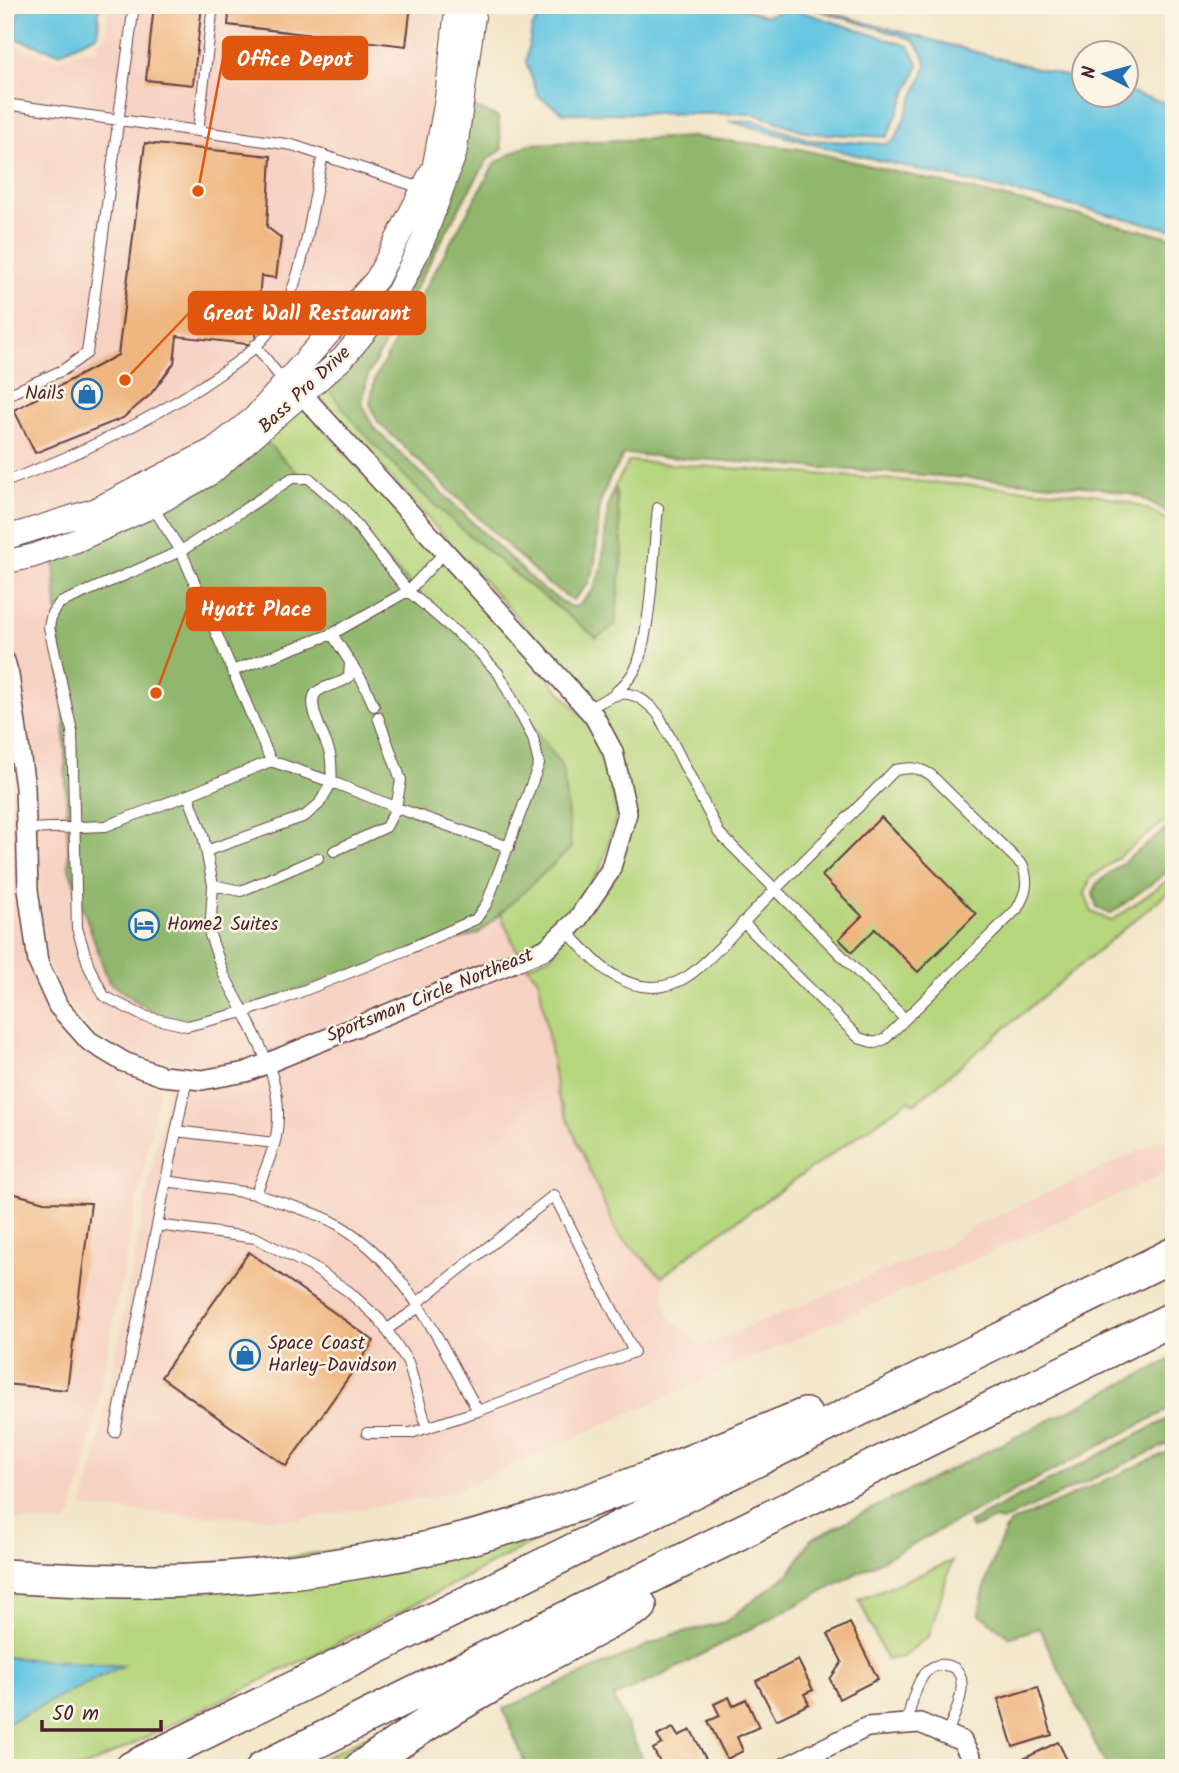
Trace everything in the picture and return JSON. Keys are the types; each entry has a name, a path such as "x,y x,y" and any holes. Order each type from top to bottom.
{"highway":[{"path":"132,1768 1174,1254"},
{"path":"263,1768 1174,1318"},
{"path":"5,1576 85,1581 192,1580 313,1569 428,1548 526,1522 605,1496 838,1402 931,1374"},
{"path":"361,1768 401,1739 498,1680 791,1528 880,1464"}],"street":[{"name":"Bass Pro Drive","path":"432,191 457,5"},
{"name":"Bass Pro Drive","path":"5,562 33,556 75,541 152,506 211,473 293,388 377,279 455,153 475,5"},
{"name":"Bass Pro Drive","path":"5,538 95,510 213,450 293,388"},
{"name":"Sportsman Circle Northeast","path":"5,661 25,787 28,889 38,962 58,1006 89,1041 124,1062 162,1076 202,1080 246,1072 545,949 577,920 610,871 627,813 613,752 594,716 446,551 293,388"},
{"path":"784,1768 867,1727 920,1723 962,1741 976,1768"}],"lane":[{"path":"5,396 63,370 87,353 134,5"},
{"path":"198,131 213,5"},
{"path":"5,104 292,145 432,191"},
{"path":"5,482 78,454 163,410 243,359 277,321 295,283 323,155"},
{"path":"255,345 293,388"},
{"path":"292,478 309,478 343,508 408,591 478,651 499,674 533,738 539,764 487,902 476,919 280,1000 244,1013 187,1026 143,1016 104,996 89,967 77,928 77,828 72,731 49,627 52,613 60,603 181,551 292,478"},
{"path":"152,506 181,551 271,761"},
{"path":"588,709 615,693 638,665 647,618 658,508"},
{"path":"232,671 332,634 408,591 446,551"},
{"path":"332,634 363,682 374,706"},
{"path":"206,851 304,816 319,804 332,782 330,753 314,710 313,697 317,691 341,683 349,677 350,662"},
{"path":"615,693 631,693 646,701 657,714 719,833 905,1019"},
{"path":"334,851 386,827 396,808 401,780 379,717"},
{"path":"26,829 107,826 271,761 509,847"},
{"path":"566,930 604,970 617,979 633,985 652,987 680,981 696,970 743,922 895,770 920,768 931,775 1023,866 1028,880 1025,895 1017,909 885,1039 875,1042 859,1038 743,922"},
{"path":"188,795 203,835 213,885 210,934 224,975 268,1062 279,1100 274,1143 256,1194"},
{"path":"213,885 241,891 318,858"},
{"path":"115,1432 187,1078"},
{"path":"176,1131 274,1143"},
{"path":"166,1181 256,1194 336,1223 378,1253 418,1305 478,1411"},
{"path":"367,1433 411,1433 478,1411 634,1352 554,1195 386,1330"},
{"path":"157,1225 256,1238 312,1267 348,1291 380,1320 408,1362 427,1428"},
{"path":"906,1724 918,1685 926,1671 936,1665 947,1665 955,1669 961,1679 962,1693 946,1734"}],"shaded area":[{"path":"5,5 12,5 7,40 9,44 59,60 83,49 96,51 98,42 106,35 107,5 443,5 432,99 437,100 425,164 369,274 247,412 207,444 91,503 5,529"},
{"path":"54,558 64,720 175,1028 479,933 500,913 517,951 243,1064 201,1071 164,1068 128,1055 96,1036 66,1002 47,961 38,889 34,786 19,674 5,629 5,570"},
{"path":"25,787 38,962 89,1041 162,1076 85,1468 69,1524 5,1519 5,788"},
{"path":"527,966 539,980 558,1097 616,1233 662,1277 668,1315 702,1346 948,1244 970,1228 1174,1135 1174,1170 451,1493 298,1520 82,1508 93,1469 168,1085 204,1088"}],"green space":[{"path":"471,106 498,117 502,150 488,159 467,194 368,375 362,403 373,427 542,589 571,607 578,606 594,589 602,567 608,505 615,486 623,551 615,625 597,638 487,551 418,489 385,456 325,385 406,295"},
{"path":"693,137 800,149 1174,238 1174,516 1138,496 1096,487 624,454 600,503 595,564 588,584 573,600 548,584 378,422 370,404 375,378 495,163 529,144"},
{"path":"325,385 414,486 523,581 597,637 623,551 615,486 629,461 1095,494 1136,505 1164,518 1174,524 1174,814 1090,879 1085,894 1092,912 1111,921 1174,876 1174,887 914,1104 909,1100 699,1247 662,1277 617,1233 558,1097 539,980 527,966 552,955 636,816 601,711 315,393"},
{"path":"302,405 586,720 604,754 617,813 601,867 570,915 540,942 517,951 500,913 571,848 264,440"},
{"path":"264,440 479,651 563,768 571,848 479,933 175,1028 109,982 69,868 64,720 54,558"},
{"path":"1174,823 1174,867 1110,914 1097,907 1093,894 1097,883"},
{"path":"1174,1358 1174,1407 657,1678 613,1697 647,1768 527,1768 503,1709 671,1635 725,1622 790,1573 811,1539"},
{"path":"1174,1416 1174,1441 1002,1521 995,1519 972,1528 968,1523"},
{"path":"1174,1449 1174,1768 1107,1768 1039,1628 1010,1637 979,1614 981,1603 995,1556 1009,1524"},
{"path":"601,1506 400,1612 84,1768 5,1768 5,1724 120,1666 5,1657 5,1582 112,1587"},
{"path":"952,1561 929,1636 901,1658 886,1659 859,1599"},
{"path":"428,1705 346,1768 304,1768"}],"water":[{"path":"20,5 99,5 98,34 59,53 14,38"},
{"path":"546,5 732,5 765,16 790,8 909,46 919,65 887,137 810,133 755,114 564,113 538,96 526,62 532,28"},
{"path":"812,8 1070,77 1070,108 1140,108 1140,96 1174,105 1174,230 827,148 729,121 754,121 810,140 887,144 895,140 926,68 920,49 912,39"},
{"path":"5,1657 122,1666 5,1724"}],"building":[{"path":"154,5 202,5 193,85 146,80"},
{"path":"230,5 411,5 406,46 228,25"},
{"path":"145,143 271,156 267,227 281,238 276,278 261,276 255,345 177,336 174,363 150,395 123,418 35,453 14,410 118,355"},
{"path":"881,817 976,914 918,972 875,929 852,952 839,939 862,916 822,876"},
{"path":"5,1191 44,1202 91,1203 67,1390 5,1384"},
{"path":"249,1252 374,1341 286,1466 161,1377"},
{"path":"850,1623 878,1679 839,1699 830,1679 842,1662 828,1634"},
{"path":"798,1660 813,1690 804,1694 809,1704 776,1720 756,1681"},
{"path":"1038,1687 1052,1735 1013,1747 998,1699"},
{"path":"729,1697 733,1706 746,1699 759,1727 737,1737 743,1751 727,1759 708,1721 720,1716 714,1704"},
{"path":"673,1728 678,1736 691,1730 709,1765 705,1768 686,1768 684,1764 678,1768 663,1768 653,1749 662,1744 657,1736"},
{"path":"1058,1742 1071,1768 1020,1768 1017,1762"}],"place":[{"name":"Office Depot","path":"198,191"},
{"name":"Great Wall Restaurant","path":"125,380"},
{"name":"Nails","path":"87,394"},
{"name":"Hyatt Place","path":"156,693"},
{"name":"Home2 Suites","path":"144,925"},
{"name":"Space Coast Harley-Davidson","path":"245,1355"}]}
